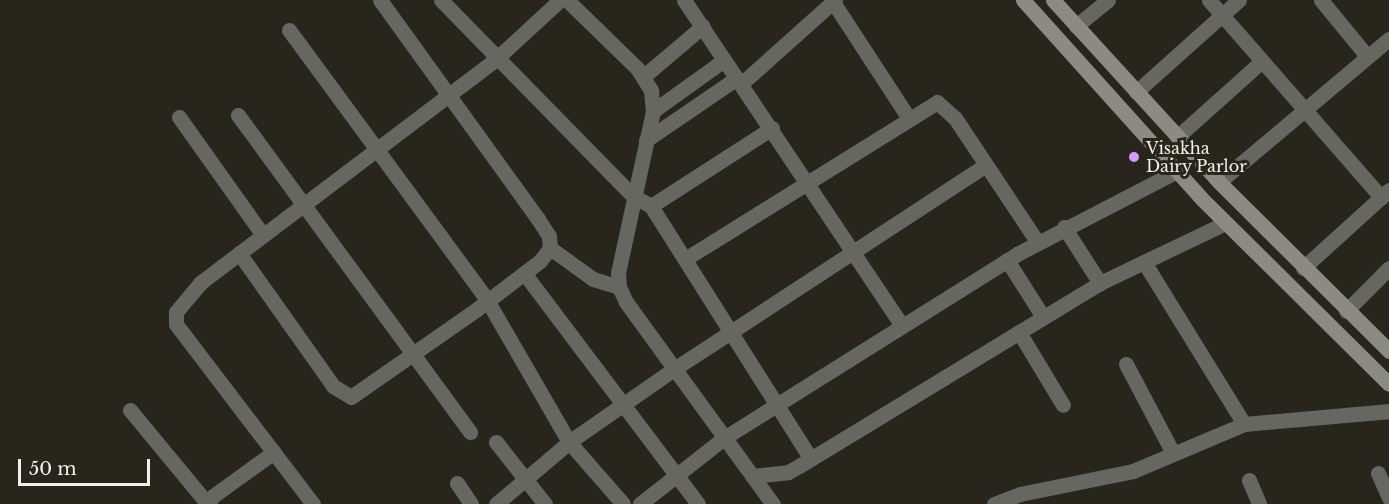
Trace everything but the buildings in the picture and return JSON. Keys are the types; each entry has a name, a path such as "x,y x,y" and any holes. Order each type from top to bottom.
{"main road":[{"path":"1023,0 1201,198 1389,384"},
{"path":"1053,0 1219,182 1346,311 1389,351"},
{"path":"1201,198 1219,182"}],"street":[{"path":"380,0 538,219 549,236 550,248 593,279 619,287"},
{"path":"441,0 496,59 633,196 651,206 811,459"},
{"path":"313,504 176,324 176,312 187,295 239,253 496,59 560,0"},
{"path":"567,0 644,76 651,90 652,111 618,273 619,287 674,369 772,504"},
{"path":"684,0 772,128 902,326"},
{"path":"1076,26 1108,0"},
{"path":"1209,0 1304,110 1385,193 1303,268"},
{"path":"1136,92 1239,0"},
{"path":"1321,0 1367,56"},
{"path":"646,140 739,81 829,2 908,117"},
{"path":"644,76 703,26"},
{"path":"289,30 487,300 569,442 623,504"},
{"path":"1219,182 1389,39"},
{"path":"652,111 724,60"},
{"path":"1177,137 1262,61"},
{"path":"685,259 908,117 938,102 947,107 984,166 1038,243"},
{"path":"238,115 302,206 470,432"},
{"path":"179,117 263,235"},
{"path":"651,206 772,128"},
{"path":"496,504 569,442 674,369 984,166"},
{"path":"640,504 724,438 1007,260 1064,227 1177,171"},
{"path":"752,476 788,472 1100,283 1225,223"},
{"path":"1064,227 1100,283"},
{"path":"239,253 342,394 351,398 525,273 550,248"},
{"path":"1007,260 1043,317"},
{"path":"1144,262 1244,424"},
{"path":"1346,311 1389,268"},
{"path":"525,273 698,504"},
{"path":"1019,332 1064,405"},
{"path":"1126,364 1173,453"},
{"path":"130,410 208,503 274,452"},
{"path":"994,504 1020,494 1115,476 1244,424 1389,411"},
{"path":"496,442 545,504"},
{"path":"1378,473 1389,498"},
{"path":"1249,480 1259,504"},
{"path":"457,483 471,504"}],"place":[{"name":"Visakha Dairy Parlor","path":"1134,157"}]}
